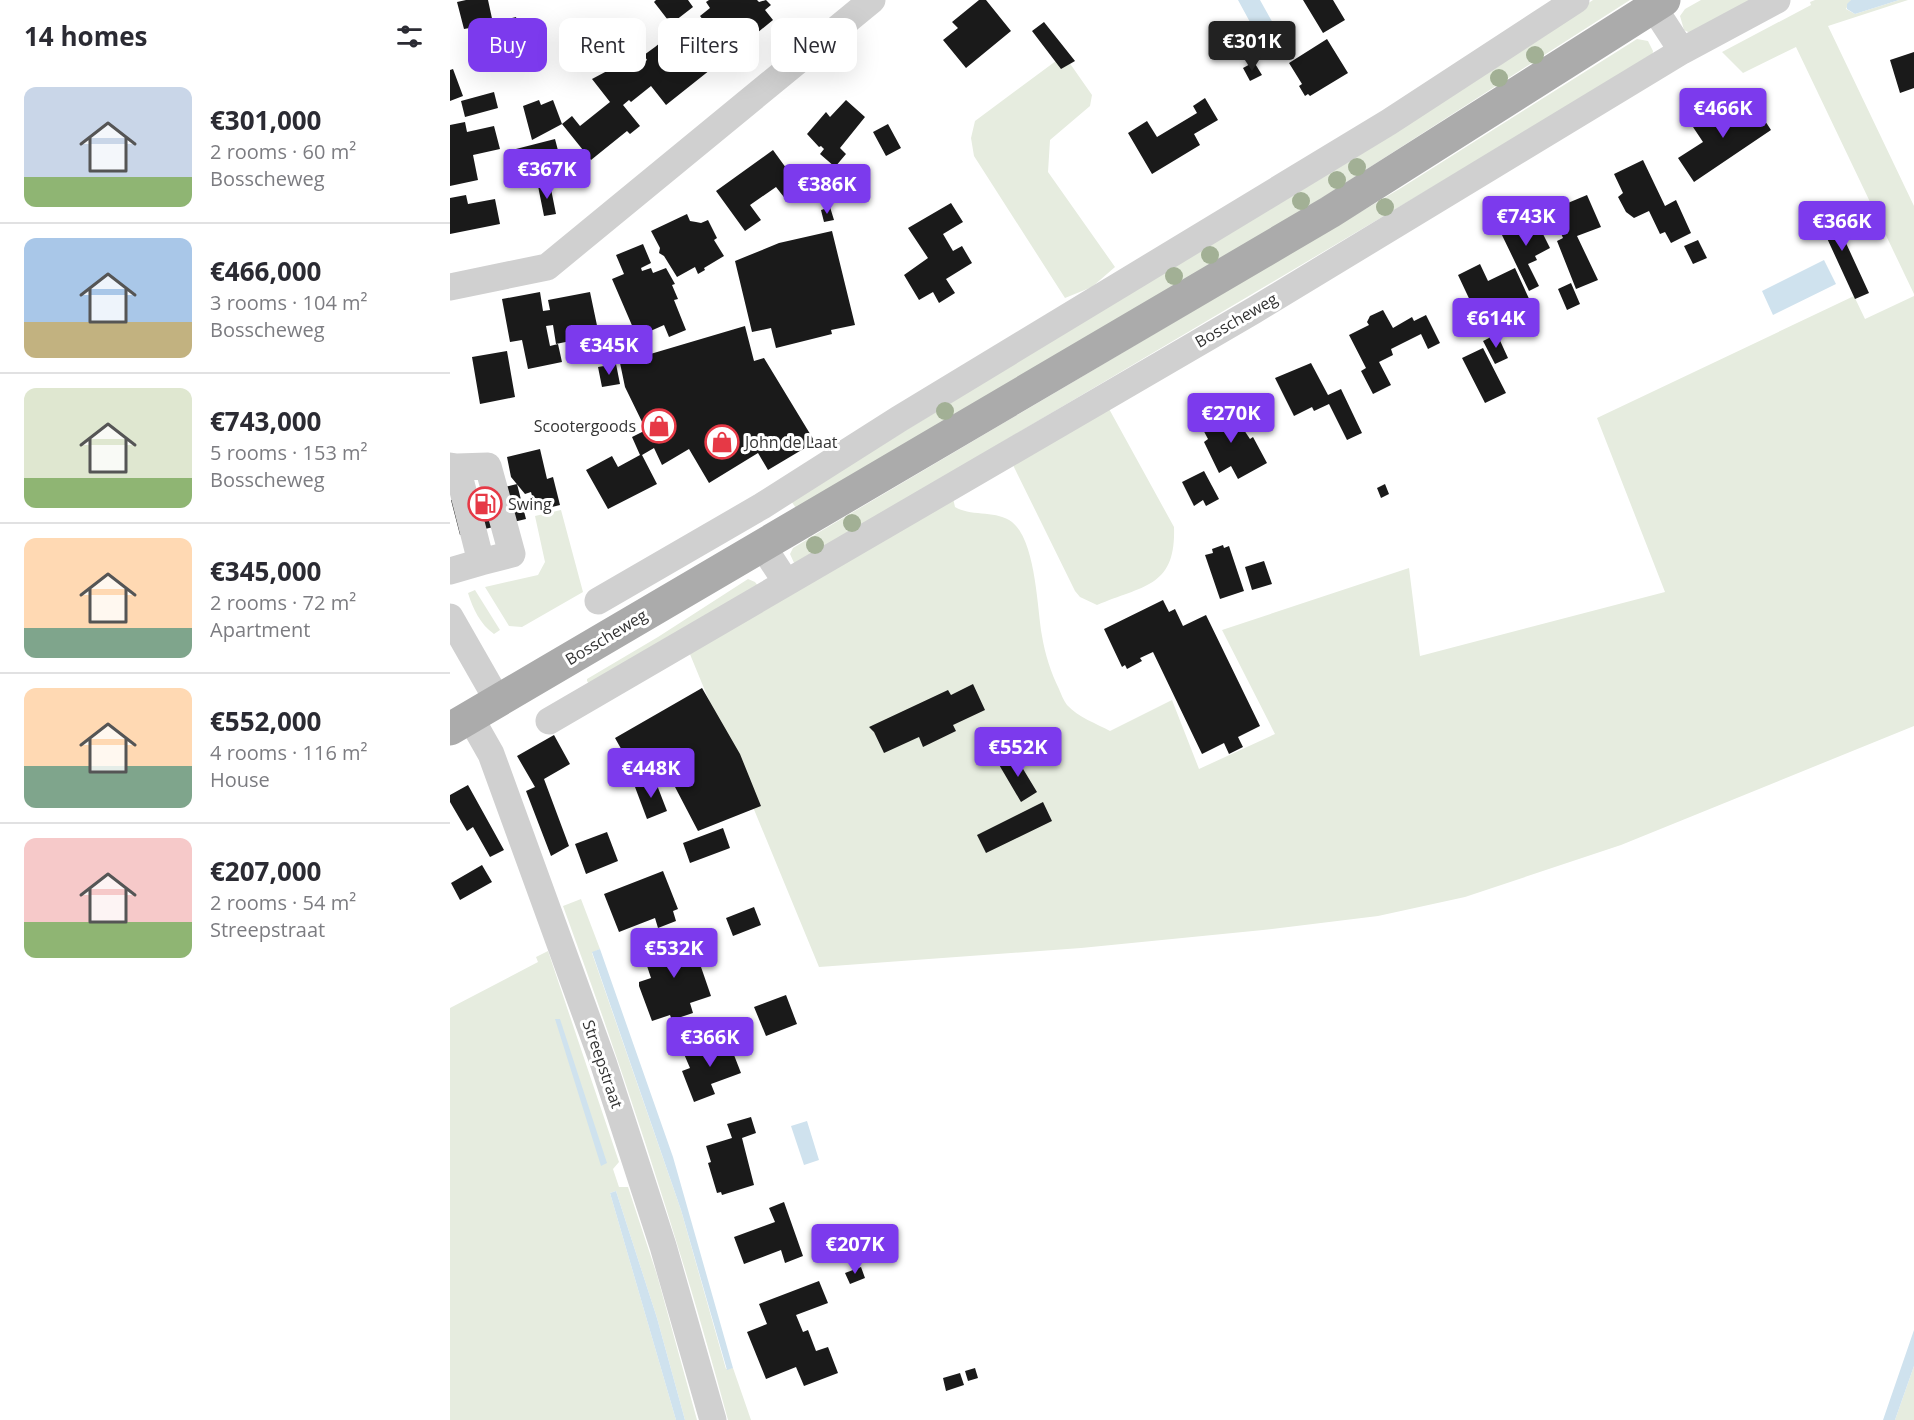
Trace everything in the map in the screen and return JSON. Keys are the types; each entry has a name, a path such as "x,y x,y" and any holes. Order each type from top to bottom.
{"main road":[{"name":"Bosscheweg","path":"460,723 1330,212 1663,2"}],"street":[{"path":"450,287 547,267 872,0"},
{"path":"598,601 762,506 899,419 1389,122 1576,0"},
{"name":"Bosscheweg","path":"549,721 1252,311 1682,51 1777,0"},
{"name":"Bosscheweg","path":"1663,2 1682,51"},
{"path":"450,571 512,554 488,466 454,467"},
{"path":"762,506 786,582"},
{"path":"450,617 498,701"},
{"name":"Streepstraat","path":"460,723 491,754 603,1062 663,1246 713,1420"}],"shaded area":[{"path":"1593,0 1630,0 1300,212 796,508 791,501 1436,104"},
{"path":"1701,0 1754,0 1690,33 1684,30 1680,16 1685,9"},
{"path":"1851,0 1846,9 1855,14 1899,0 1908,0 1828,26 1914,206 1914,294 1796,47 1743,73 1722,52 1811,5 1810,2"},
{"path":"1637,39 1648,41 1653,51 1652,57 795,565 790,554 793,548 1401,188"},
{"path":"1064,55 1092,95 1090,106 1050,140 1048,172 1115,267 1092,287 1065,298 974,156 971,138 975,121"},
{"path":"1854,296 1865,319 1914,296 1914,726 1621,845 1465,897 1378,916 1263,930 1081,948 819,967 687,647 953,498 955,507 969,512 1006,518 1020,531 1031,559 1047,656 1053,676 1067,705 1082,717 1110,731 1172,700 1199,769 1275,734 1222,630 1409,568 1420,656 1665,592 1597,418"},
{"path":"1108,407 1174,527 1173,547 1163,573 1154,581 1097,605 1080,597 1075,591 1012,463"},
{"path":"561,510 583,592 522,627 509,626 485,587 538,575 545,562 535,516"},
{"path":"748,579 758,586 590,685 587,681 587,679"},
{"path":"475,590 500,630 494,634 481,621 472,605 468,593"},
{"path":"581,899 600,949 592,953 681,1210 726,1369 733,1368 751,1420 728,1420 651,1161 563,906"},
{"path":"548,951 619,1162 613,1169 619,1187 628,1187 657,1275 697,1420 685,1420 657,1318 616,1191 610,1193 676,1420 450,1420 450,1008 538,962 536,957"},
{"path":"1914,1366 1914,1420 1895,1420"}],"water":[{"path":"1238,0 1260,0 1274,25 1257,35"},
{"path":"1851,0 1899,0 1855,14 1847,9 1847,4"},
{"path":"1824,260 1836,284 1773,315 1762,291"},
{"path":"600,949 673,1157 733,1368 727,1370 681,1210 592,952"},
{"path":"555,1019 560,1019 607,1163 601,1166"},
{"path":"807,1121 819,1160 804,1165 791,1126"},
{"path":"616,1191 657,1318 685,1420 676,1420 610,1193"},
{"path":"1914,1330 1914,1366 1895,1420 1883,1420"}],"building":[{"path":"488,0 492,18 468,18 468,28 464,29 457,2"},
{"path":"656,0 688,0 693,7 679,18 666,18 654,2"},
{"path":"709,0 757,0 759,2 766,0 771,5 765,10 771,18 771,22 759,31 759,18 702,18 700,16 710,8 706,2"},
{"path":"979,0 986,0 1011,31 966,68 943,40 958,28 952,22"},
{"path":"1303,0 1333,0 1345,20 1323,33"},
{"path":"1044,22 1075,61 1061,69 1032,31"},
{"path":"1327,39 1348,73 1310,96 1308,94 1305,96 1299,86 1302,84 1289,63"},
{"path":"658,44 658,72 707,72 666,105 651,86 631,102 629,100 623,105 640,126 630,134 627,131 591,160 562,124 572,116 580,126 610,102 592,79 605,72 646,72 646,53"},
{"path":"1914,52 1914,88 1900,93 1890,60"},
{"path":"1254,62 1262,75 1250,81 1243,68"},
{"path":"453,69 463,96 450,101 450,70"},
{"path":"494,92 498,108 465,117 461,101"},
{"path":"1205,98 1218,120 1194,134 1200,145 1152,174 1128,133 1147,121 1157,137 1197,113 1193,106"},
{"path":"539,100 541,105 553,100 562,124 532,140 523,106"},
{"path":"846,100 865,117 840,148 846,154 835,167 820,154 824,149 819,147 807,134 826,112 830,117"},
{"path":"1731,102 1741,117 1756,107 1771,130 1694,182 1678,158 1703,142 1693,127"},
{"path":"465,122 467,132 494,126 500,149 473,155 478,180 450,186 450,125"},
{"path":"888,124 901,148 886,156 873,132"},
{"path":"555,139 560,158 517,168 512,150"},
{"path":"773,150 802,190 787,201 776,187 750,205 761,220 745,231 716,191"},
{"path":"1643,160 1665,206 1676,200 1691,233 1671,243 1665,232 1660,234 1649,211 1634,218 1626,212 1618,197 1623,193 1614,174"},
{"path":"550,184 556,214 544,216 538,186"},
{"path":"466,195 468,204 495,199 500,224 450,234 450,198"},
{"path":"1587,195 1601,227 1577,236 1598,280 1576,289 1557,241 1563,238 1552,213 1564,209 1563,205"},
{"path":"951,203 963,222 943,234 953,251 962,246 972,263 946,279 955,293 939,303 933,292 919,300 904,275 928,258 908,228"},
{"path":"1828,204 1869,293 1855,299 1814,210"},
{"path":"830,207 834,220 824,222 821,210"},
{"path":"687,214 690,221 701,223 708,220 717,238 714,240 724,256 698,274 695,267 677,277 664,256 659,253 660,248 651,231"},
{"path":"1527,215 1531,218 1534,216 1550,248 1535,256 1537,260 1528,264 1539,286 1529,291 1500,231 1521,223 1521,218"},
{"path":"832,231 855,325 831,330 832,334 776,348 771,328 752,332 735,261 779,243"},
{"path":"1698,240 1707,258 1693,264 1684,246"},
{"path":"643,244 651,263 641,268 642,271 651,268 653,273 666,268 675,284 672,285 678,299 674,300 686,330 669,337 664,325 637,337 612,279 624,274 616,255"},
{"path":"1480,264 1488,281 1515,268 1531,303 1493,316 1495,320 1482,326 1458,275"},
{"path":"1571,283 1580,304 1567,310 1558,289"},
{"path":"540,292 543,311 550,310 548,300 590,292 599,335 556,344 553,325 546,326 550,346 558,344 562,362 528,369 522,340 510,342 502,299"},
{"path":"1383,310 1393,328 1412,317 1414,321 1426,315 1440,343 1428,349 1421,334 1391,349 1393,355 1379,362 1391,385 1373,394 1361,371 1366,368 1349,335 1369,325 1367,322 1370,316"},
{"path":"745,326 754,361 764,358 815,442 768,470 758,453 709,483 689,449 662,465 654,448 642,455 657,484 608,509 586,470 612,456 618,467 640,455 632,437 646,430 625,387 620,363"},
{"path":"1497,334 1508,358 1495,364 1483,341"},
{"path":"1483,348 1506,393 1485,403 1462,358"},
{"path":"507,351 515,397 480,404 472,357"},
{"path":"1311,363 1328,395 1341,389 1362,433 1347,440 1329,404 1314,411 1312,407 1294,416 1275,378"},
{"path":"616,364 620,384 602,387 598,367"},
{"path":"1223,404 1228,414 1232,412 1250,439 1253,437 1267,463 1238,479 1231,466 1219,473 1204,442 1208,439 1200,424 1209,419 1206,414"},
{"path":"540,449 547,479 553,477 560,505 536,511 531,492 525,494 511,477 507,457"},
{"path":"1204,471 1219,499 1206,506 1203,500 1194,506 1182,482"},
{"path":"517,484 526,519 460,535 451,500"},
{"path":"1385,484 1389,494 1381,498 1377,488"},
{"path":"1223,545 1224,548 1229,546 1244,591 1220,599 1205,555 1213,553 1212,549"},
{"path":"1264,561 1272,584 1252,590 1245,567"},
{"path":"1163,600 1169,612 1175,609 1183,626 1206,615 1260,726 1238,737 1243,747 1229,754 1224,743 1202,754 1153,652 1140,658 1142,661 1127,669 1125,665 1122,667 1104,629"},
{"path":"973,684 985,710 953,725 956,731 923,747 919,737 884,753 874,732 869,727 948,690 951,695"},
{"path":"702,688 740,754 761,806 698,831 675,787 679,785 666,761 637,777 615,738"},
{"path":"554,735 570,764 544,779 569,846 551,856 526,791 535,787 517,756"},
{"path":"1014,754 1037,792 1021,802 998,763"},
{"path":"655,780 667,811 647,819 635,787"},
{"path":"468,785 504,850 490,857 473,827 467,831 450,802 450,795"},
{"path":"1043,802 1052,821 986,853 977,835"},
{"path":"723,828 730,848 690,863 683,843"},
{"path":"607,832 618,861 586,874 575,844"},
{"path":"482,865 492,882 460,900 451,883"},
{"path":"663,871 678,909 673,911 676,921 658,928 655,918 619,932 604,894"},
{"path":"754,907 761,925 733,936 726,918"},
{"path":"696,938 704,962 700,964 711,996 690,1003 693,1013 672,1020 670,1015 652,1021 639,986 639,982 651,978 642,951 668,940 670,947"},
{"path":"786,995 797,1024 766,1036 754,1007"},
{"path":"727,1037 741,1073 711,1084 715,1094 694,1102 682,1071 690,1068 684,1054"},
{"path":"751,1117 756,1133 742,1138 754,1185 722,1195 721,1192 717,1193 708,1163 711,1162 706,1146 732,1138 727,1124"},
{"path":"784,1202 803,1256 785,1263 781,1250 744,1264 734,1237 775,1222 769,1208"},
{"path":"861,1267 865,1278 850,1284 845,1273"},
{"path":"819,1281 828,1303 796,1315 803,1332 808,1330 816,1351 828,1347 838,1373 804,1386 796,1367 766,1379 747,1332 767,1324 759,1304"},
{"path":"975,1368 978,1378 968,1381 965,1371"},
{"path":"960,1373 964,1385 946,1391 943,1378"}],"place":[{"name":"Scootergoods","path":"659,426"},
{"name":"John de Laat","path":"722,442"},
{"name":"Swing","path":"485,504"}]}
